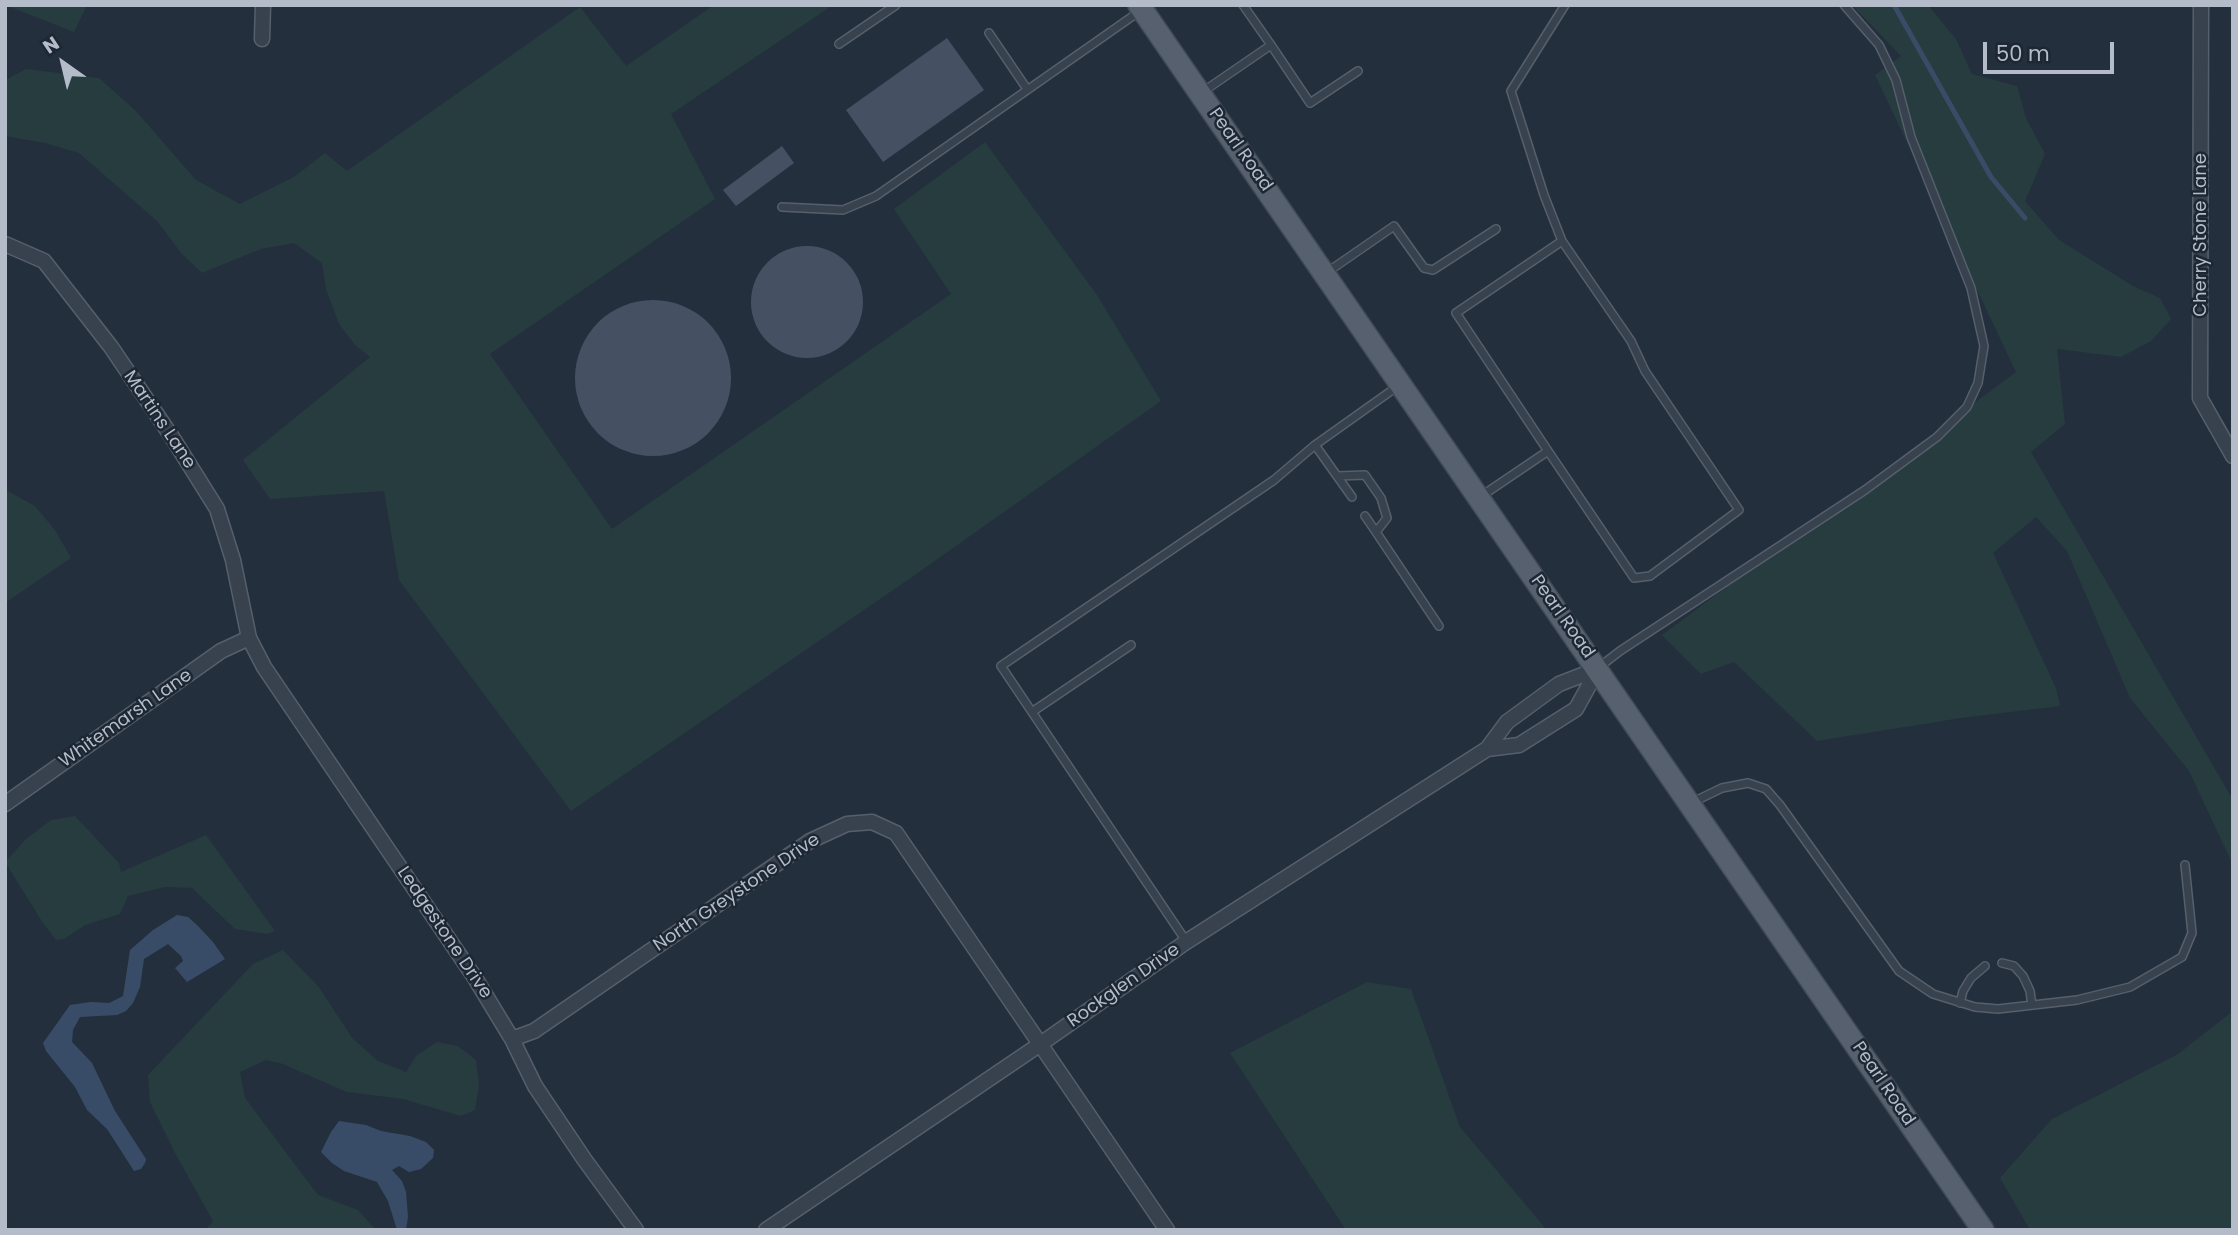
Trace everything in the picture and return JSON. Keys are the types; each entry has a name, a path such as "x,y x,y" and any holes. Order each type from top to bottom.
{"main road":[{"name":"Pearl Road","path":"1141,7 1983,1230"}],"street":[{"path":"262,39 263,5"},
{"name":"Cherry Stone Lane","path":"2201,5 2200,398 2233,456"},
{"name":"Martins Lane","path":"5,244 44,261 111,347 217,509 233,560 249,638"},
{"name":"Whitemarsh Lane","path":"5,804 221,651 249,638"},
{"name":"Ledgestone Drive","path":"249,638 264,667 475,978 512,1039 536,1086 584,1159 636,1230"},
{"name":"Rockglen Drive","path":"766,1230 1186,942 1487,749 1507,722 1559,684 1598,669"},
{"name":"Rockglen Drive","path":"1487,749 1519,746 1576,709 1598,669"},
{"name":"North Greystone Drive","path":"512,1039 536,1030 810,841 847,824 872,822 896,833 1042,1043 1167,1230"}],"lane":[{"path":"839,44 896,5"},
{"path":"1243,5 1310,103 1358,71"},
{"path":"1562,241 1457,313 1634,578 1650,576 1739,510 1645,370 1631,341 1562,241 1544,195 1511,91 1565,5"},
{"path":"1598,669 1620,651 1865,490 1937,437 1967,407 1978,383 1984,346 1971,288 1910,137 1896,80 1880,45 1844,5"},
{"path":"782,207 843,210 876,196 1141,7"},
{"path":"989,33 1027,89"},
{"path":"1200,93 1271,45"},
{"path":"1325,274 1394,226 1424,268 1433,270 1496,229"},
{"path":"1186,942 1001,666 1274,480 1315,444 1401,384"},
{"path":"1315,444 1352,497"},
{"path":"1480,497 1548,451"},
{"path":"1338,476 1365,475 1381,498 1387,519 1376,532"},
{"path":"1365,516 1439,626"},
{"path":"1032,712 1130,645"},
{"path":"1690,803 1722,788 1748,783 1766,789 1899,971 1933,995 1975,1007 1998,1009 2077,1000 2130,987 2182,957 2192,933 2185,865"},
{"path":"2002,963 2014,966 2023,976 2032,1006"},
{"path":"1960,1003 1971,978 1985,966"}],"green space":[{"path":"5,5 87,5 74,32"},
{"path":"714,5 833,5 671,114 715,199 490,354 612,529 951,294 894,209 985,142 1097,295 1161,401 912,577 571,811 399,580 384,491 270,499 243,460 370,357 355,345 339,324 326,289 322,263 294,243 261,249 202,273 182,254 157,221 79,153 45,143 5,136 5,80 26,69 99,78 136,111 196,180 240,204 294,177 325,153 347,171 580,7 626,66"},
{"path":"1852,5 1928,5 1956,39 1972,74 2017,86 2026,118 2045,154 2025,201 2059,240 2133,286 2160,298 2171,319 2151,341 2121,357 2057,349 2065,424 2031,452 2233,800 2233,865 2189,771 2130,698 2067,551 2036,517 1993,553 2056,688 2060,706 1961,718 1817,741 1734,662 1701,674 1662,635 2016,372 1875,75 1901,56"},
{"path":"8,491 35,506 55,530 71,558 5,603 5,493"},
{"path":"75,816 119,863 121,872 206,835 275,931 268,934 235,929 192,888 165,887 128,896 120,914 85,925 64,939 56,940 5,862 26,839 51,820"},
{"path":"283,950 318,986 353,1039 378,1061 406,1072 416,1056 437,1042 458,1046 476,1060 479,1085 475,1110 461,1116 403,1099 347,1092 283,1064 266,1060 240,1072 245,1098 318,1195 358,1210 376,1230 205,1230 213,1221 150,1102 148,1075 253,964"},
{"path":"1367,982 1411,989 1460,1127 1547,1230 1346,1230 1230,1053"},
{"path":"2233,1011 2233,1230 2030,1230 2000,1178 2052,1119 2178,1054"}],"water":[{"path":"177,915 188,917 197,925 225,959 187,982 175,968 183,961 181,956 168,944 144,959 140,987 126,1011 117,1015 80,1017 73,1030 72,1042 92,1063 115,1111 146,1159 141,1169 134,1171 107,1129 87,1110 75,1087 46,1051 43,1043 70,1005 109,1003 123,996 130,950 153,930"},
{"path":"339,1121 410,1136 426,1142 434,1150 433,1158 421,1169 409,1172 399,1166 392,1170 402,1181 406,1192 406,1230 397,1230 388,1201 377,1182 344,1171 321,1152"}],"building":[{"path":"947,38 984,90 883,162 846,110"},
{"path":"782,146 794,163 736,206 723,190"},
{"path":"807,246 829,250 847,262 859,280 863,302 859,324 847,342 829,354 807,358 785,354 767,342 755,324 751,302 755,280 767,262 785,250"},
{"path":"653,300 683,306 708,323 725,348 731,378 725,408 708,433 683,450 653,456 623,450 598,433 581,408 575,378 581,348 598,323 623,306"}],"waterway":[{"path":"1894,5 1991,177 2025,218"}]}
